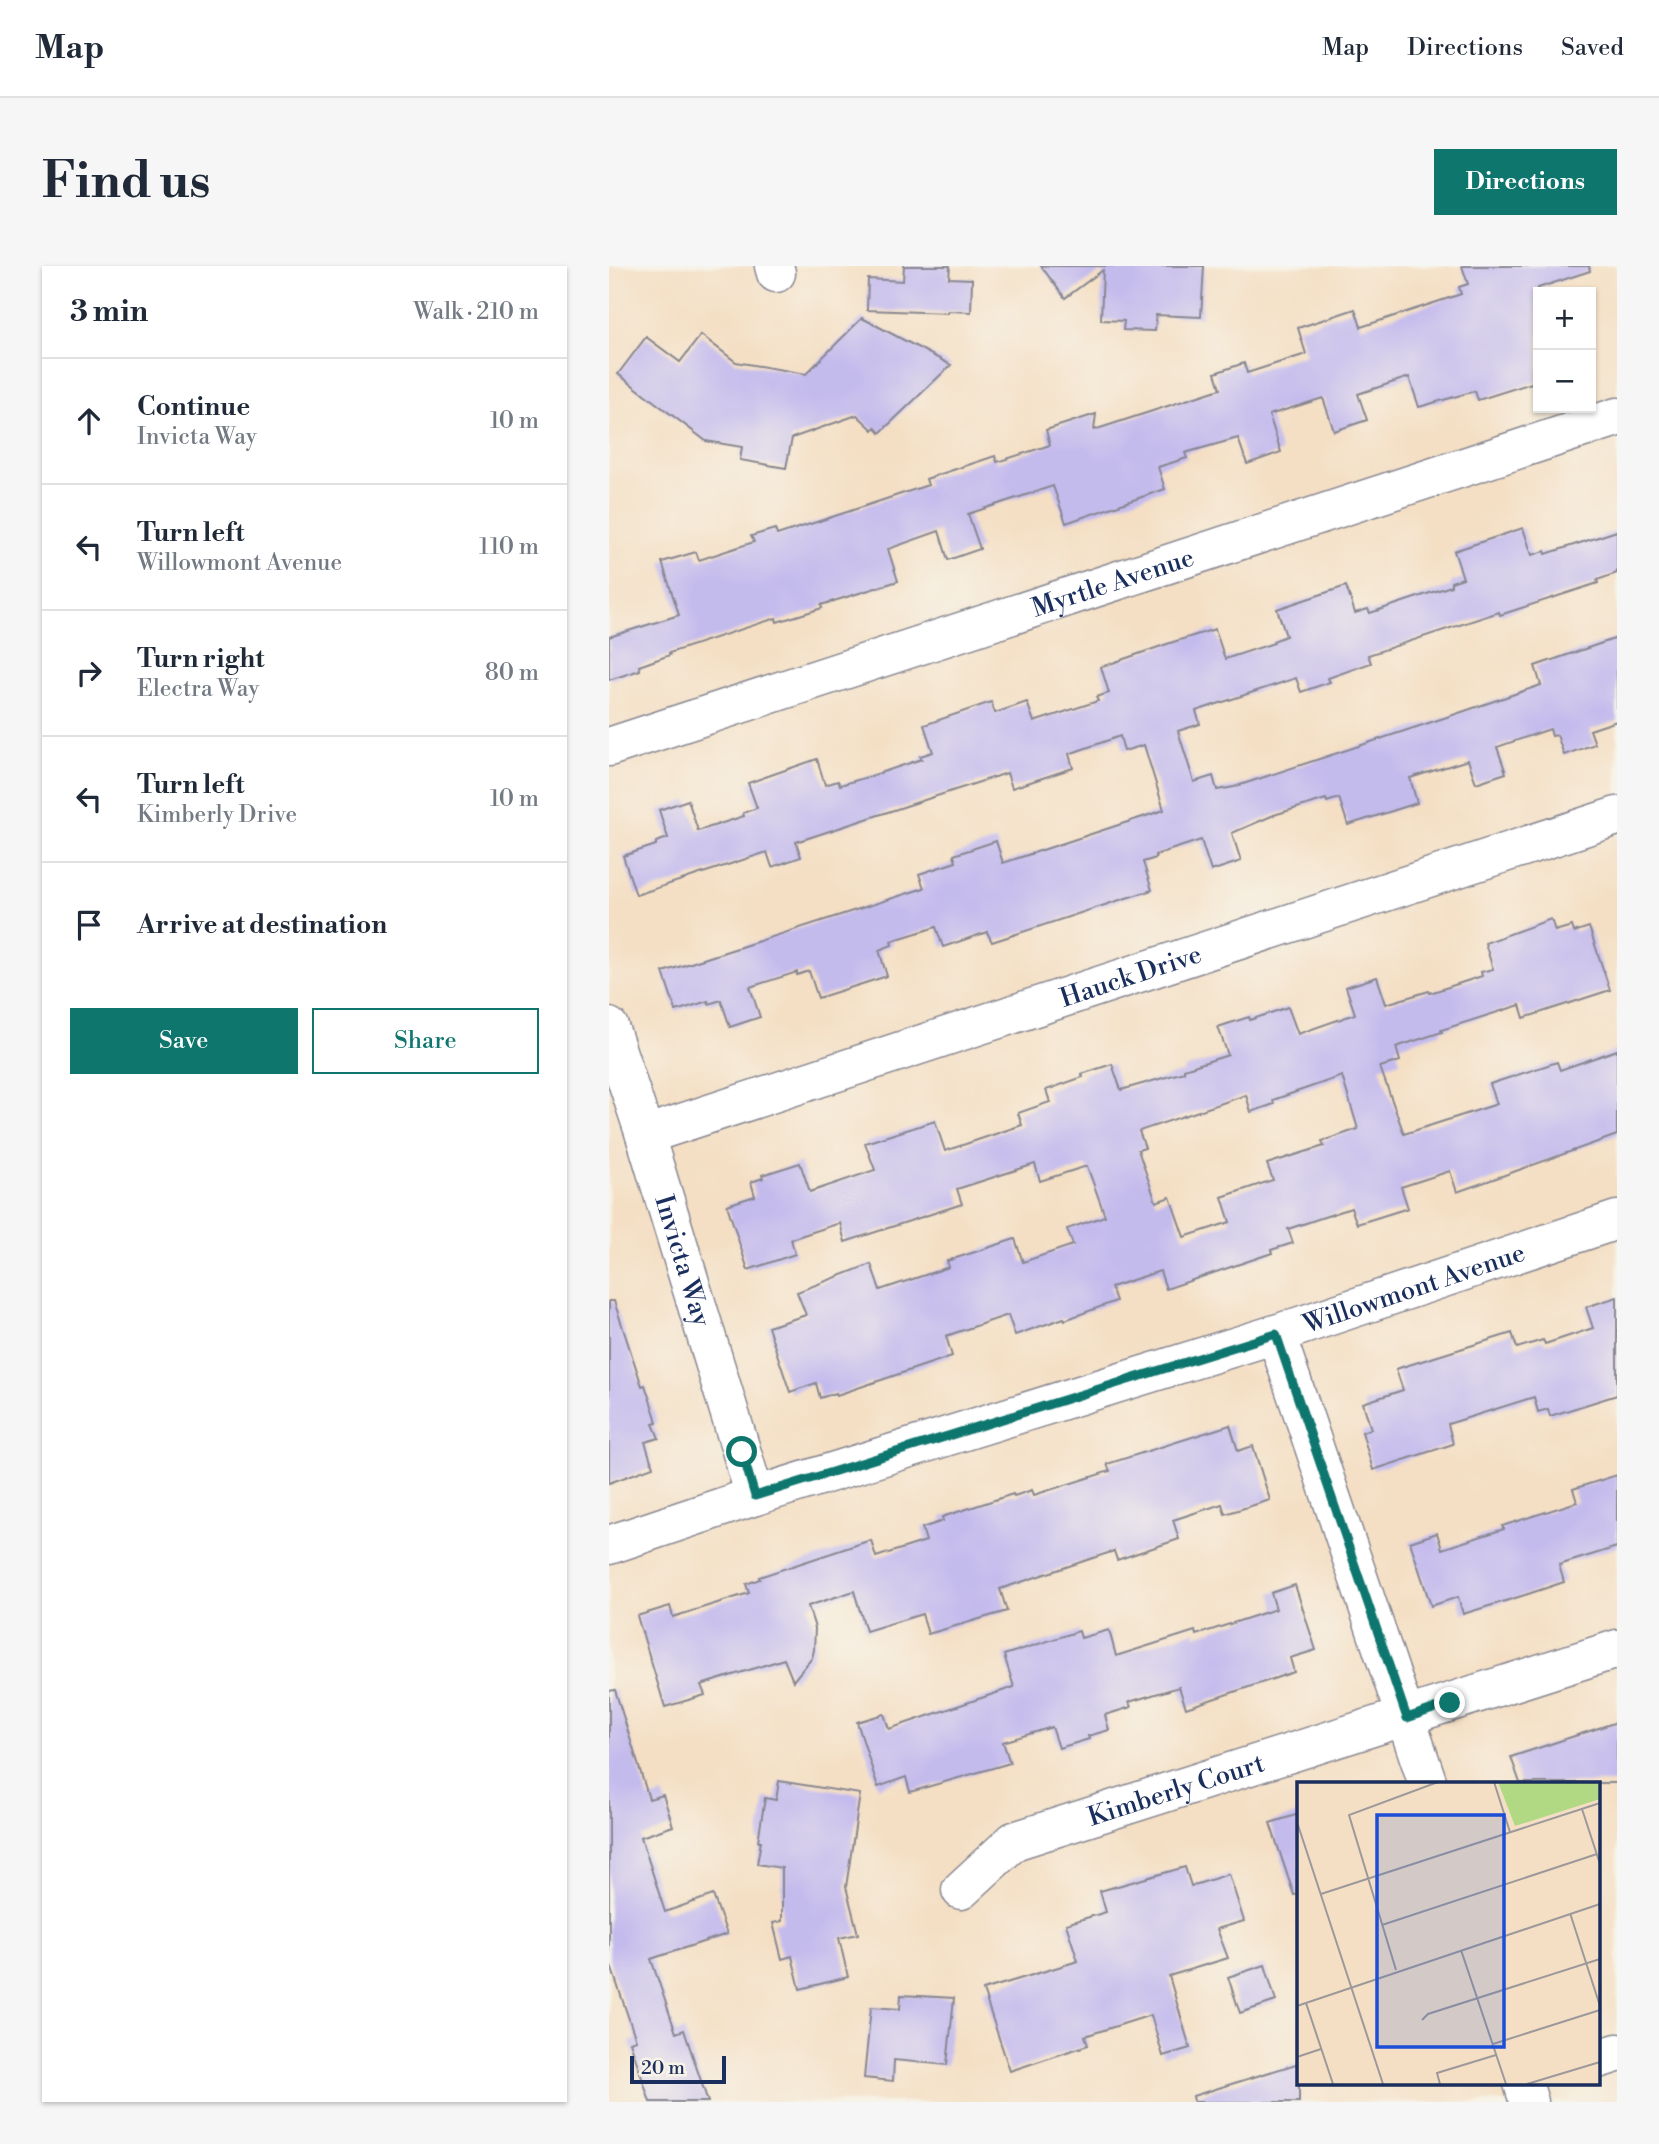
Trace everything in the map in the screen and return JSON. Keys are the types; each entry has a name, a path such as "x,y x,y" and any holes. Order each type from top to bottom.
{"street":[{"name":"Myrtle Avenue","path":"609,747 1617,417"},
{"name":"Hauck Drive","path":"645,1135 1617,816"},
{"name":"Invicta Way","path":"609,1027 645,1135 755,1496"},
{"name":"Willowmont Avenue","path":"609,1545 755,1496 1276,1334 1617,1220"},
{"path":"1276,1334 1428,1782"},
{"name":"Kimberly Court","path":"961,1890 1014,1841 1617,1649"},
{"path":"1599,2059 1617,2053"},
{"path":"1524,2084 1529,2102"}],"building":[{"path":"904,266 950,266 949,278 972,279 971,312 867,310 868,279 903,281"},
{"path":"1041,266 1204,266 1201,317 1156,315 1155,331 1123,330 1124,321 1101,320 1103,270 1065,298"},
{"path":"1462,266 1589,266 1590,271 1541,287 1533,287 1533,383 1478,400 1475,391 1419,407 1409,377 1358,394 1367,420 1334,431 1323,398 1269,415 1281,452 1247,464 1238,438 1185,453 1187,458 1158,467 1165,489 1066,523 1053,486 968,514 980,549 948,560 939,531 888,549 898,581 821,605 822,608 777,622 776,618 669,653 670,655 639,666 640,670 609,680 609,637 679,615 662,562 696,552 699,560 754,542 751,536 775,529 777,535 928,485 926,479 995,456 997,462 1050,445 1046,430 1096,414 1094,430 1220,389 1215,373 1244,363 1247,373 1306,354 1298,328 1355,309 1361,327 1461,294 1459,287 1468,284"},
{"path":"862,318 951,365 880,433 857,415 792,438 786,468 740,460 742,447 706,441 618,374 646,337 680,362 701,335 736,362 806,374"},
{"path":"1523,528 1532,555 1545,551 1546,554 1617,531 1617,573 1597,580 1598,583 1368,655 1371,663 1328,678 1330,682 1301,692 1296,678 1196,711 1200,724 1178,731 1194,782 1213,776 1217,790 1234,787 1453,715 1541,685 1535,666 1617,638 1617,721 1590,730 1595,744 1564,755 1557,735 1552,736 1550,729 1497,747 1506,773 1476,783 1468,760 1410,778 1417,803 1348,825 1339,798 1327,802 1326,799 1274,815 1232,833 1241,861 1211,871 1201,840 1155,855 1156,858 1143,862 1152,890 992,942 987,932 943,947 936,927 891,941 892,945 879,950 887,976 818,998 809,971 797,975 797,972 750,987 760,1017 730,1027 721,1000 709,1004 708,1001 676,1011 663,972 924,888 919,874 956,862 954,855 996,841 1003,863 1164,810 1144,745 1124,751 1120,736 1069,754 1073,768 1012,788 1007,773 796,842 801,857 772,867 767,852 636,895 623,856 668,838 659,810 688,800 698,831 744,816 743,813 757,808 748,783 817,759 825,785 838,781 840,785 871,776 922,759 920,756 933,752 924,725 991,702 995,713 1027,702 1034,722 1098,701 1096,697 1109,693 1101,667 1215,629 1225,659 1274,643 1273,641 1286,636 1277,609 1346,586 1355,613 1368,609 1370,613 1451,586 1451,582 1463,578 1454,551"},
{"path":"1551,919 1555,931 1572,926 1574,932 1589,927 1610,990 1524,1018 1520,1005 1396,1047 1400,1061 1380,1067 1404,1134 1497,1104 1490,1084 1557,1062 1560,1070 1617,1050 1617,1135 1457,1192 1450,1171 1401,1187 1408,1208 1357,1224 1351,1208 1288,1229 1293,1243 1271,1250 1272,1253 1166,1289 1160,1271 1111,1287 1116,1301 1015,1335 1008,1315 946,1336 952,1356 837,1395 836,1393 820,1398 816,1383 790,1392 768,1327 806,1315 797,1292 871,1264 880,1290 949,1267 947,1261 1015,1239 1023,1262 1073,1245 1067,1229 1105,1216 1087,1166 1040,1181 1035,1164 957,1189 962,1204 845,1242 840,1223 791,1239 795,1254 748,1270 727,1205 755,1196 751,1182 763,1178 762,1175 800,1163 810,1192 875,1170 865,1143 935,1121 945,1151 1022,1125 1018,1113 1050,1102 1046,1090 1083,1077 1082,1074 1112,1064 1121,1090 1184,1072 1184,1069 1228,1055 1218,1027 1288,1007 1298,1034 1355,1014 1346,987 1377,977 1386,1004 1482,976 1481,972 1493,969 1485,943","holes":["1342,1076 1358,1129 1322,1141 1324,1146 1267,1164 1273,1180 1222,1197 1230,1222 1184,1237 1170,1197 1156,1202 1138,1150 1145,1148 1139,1131 1246,1095 1251,1112 1274,1104 1273,1100"]},
{"path":"1617,1297 1617,1395 1550,1416 1548,1409 1538,1412 1534,1397 1448,1424 1453,1444 1373,1470 1362,1432 1371,1429 1363,1403 1403,1390 1396,1369 1512,1333 1517,1348 1543,1340 1545,1344 1593,1328 1586,1307"},
{"path":"609,1301 614,1301 642,1386 645,1385 657,1423 653,1424 659,1438 645,1442 653,1467 609,1483"},
{"path":"1230,1425 1238,1451 1253,1446 1270,1500 1225,1514 1222,1504 1173,1520 1179,1539 1117,1560 1114,1551 1000,1589 1007,1611 928,1634 922,1614 866,1631 854,1591 808,1606 815,1628 814,1650 812,1658 793,1681 784,1659 701,1685 705,1695 665,1707 637,1616 670,1606 673,1617 749,1593 746,1584 760,1579 759,1577 871,1540 876,1557 926,1541 922,1528 943,1521 942,1517 1013,1494 1014,1496 1032,1490 1034,1495 1110,1471 1107,1464"},
{"path":"1617,1475 1617,1547 1559,1565 1564,1582 1525,1595 1463,1614 1458,1597 1431,1606 1410,1542 1437,1533 1442,1549 1504,1529 1502,1526 1577,1502 1573,1489"},
{"path":"1295,1585 1316,1650 1290,1658 1294,1672 1186,1708 1179,1687 1129,1702 1131,1707 1105,1715 1109,1730 1088,1736 1089,1739 1059,1748 1052,1727 1003,1742 1010,1763 910,1792 906,1777 878,1787 857,1722 884,1714 889,1729 1014,1687 1004,1655 1079,1631 1081,1638 1109,1630 1116,1656 1195,1631 1196,1635 1276,1609 1271,1593"},
{"path":"615,1690 649,1799 663,1795 673,1826 641,1837 665,1912 713,1895 727,1934 651,1959 676,2033 684,2030 708,2102 650,2102 630,2042 636,2040 609,1960 609,1691"},
{"path":"1617,1722 1617,1783 1520,1782 1511,1757"},
{"path":"779,1781 860,1794 846,1887 858,1934 839,1938 848,1977 800,1989 792,1956 782,1959 773,1923 782,1921 782,1868 757,1864 765,1798 776,1800"},
{"path":"1297,1815 1297,1894 1294,1895 1270,1823"},
{"path":"1185,1867 1191,1886 1229,1874 1244,1921 1217,1929 1228,1958 1169,1976 1190,2048 1163,2056 1151,2015 1085,2036 1088,2045 1010,2071 983,1990 1078,1961 1066,1924 1106,1912 1100,1891"},
{"path":"1265,1965 1276,2001 1240,2013 1228,1977"},
{"path":"901,1995 954,1998 947,2065 894,2060 893,2081 864,2078 871,2007 900,2009"},
{"path":"1297,2064 1299,2102 1194,2102 1193,2096"}],"route":[{"path":"742,1452 755,1496 1276,1334 1407,1718 1450,1703"}]}
